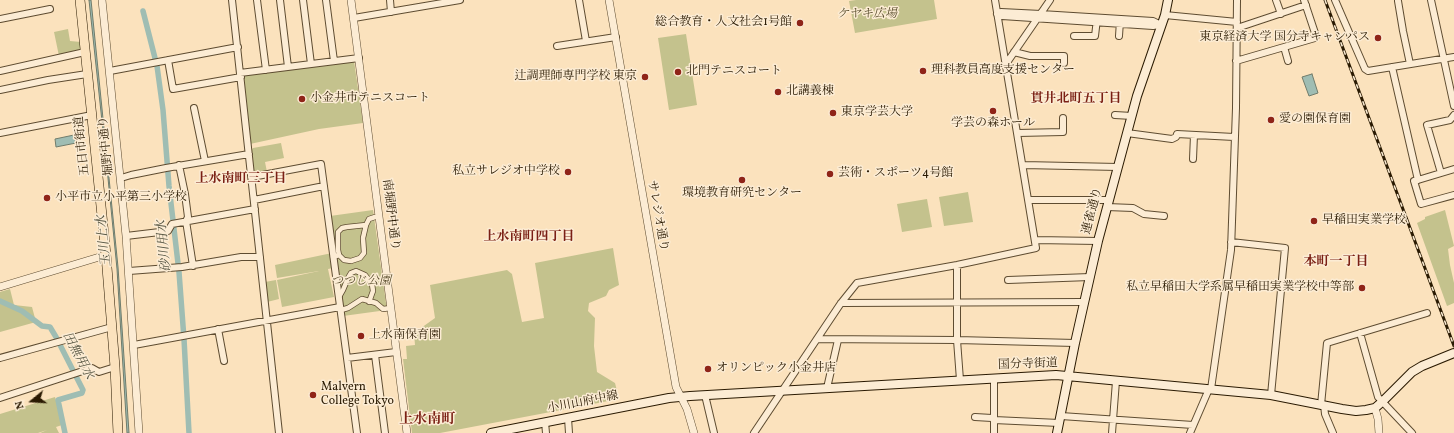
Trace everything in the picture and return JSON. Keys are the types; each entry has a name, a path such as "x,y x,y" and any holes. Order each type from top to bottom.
{"main road":[{"name":"五日市街道","path":"80,0 106,255 115,367 118,433"},
{"name":"連雀通り","path":"1057,433 1075,342 1098,240 1127,133 1146,69 1165,15 1168,0"},
{"path":"1375,408 1412,372 1422,366 1454,353"},
{"name":"国分寺街道","path":"680,397 1056,375 1271,395 1356,411 1375,408"},
{"name":"小川山府中線","path":"491,433 680,397"}],"street":[{"name":"堀野中通り","path":"102,0 121,178 129,271 139,433"},
{"path":"232,0 279,433"},
{"path":"257,0 266,70"},
{"path":"280,0 288,67"},
{"path":"303,0 311,64"},
{"path":"326,0 334,61"},
{"name":"南堀野中通り","path":"351,0 407,433"},
{"path":"390,0 392,12"},
{"path":"420,0 420,7"},
{"path":"354,18 460,0"},
{"path":"579,0 586,41"},
{"name":"サレジオ通り","path":"610,0 674,380 680,397 687,409 694,433"},
{"path":"754,433 841,303 857,283 957,265 1036,248 995,0"},
{"path":"1006,64 1050,0"},
{"path":"1190,433 1210,389 1231,242 1237,0"},
{"path":"1276,0 1281,14"},
{"path":"1334,0 1364,69 1368,71 1454,57"},
{"path":"1431,0 1454,106"},
{"path":"1398,1 1410,64"},
{"path":"1165,15 1237,25 1281,14 1305,3 1316,36 1315,38 1236,61"},
{"path":"0,19 50,9"},
{"path":"997,14 1002,16 1039,16 1120,21 1153,26 1161,25"},
{"path":"1074,36 1095,36 1097,20"},
{"path":"1119,36 1120,21"},
{"path":"557,46 616,37"},
{"path":"110,71 238,47"},
{"path":"1284,47 1288,61"},
{"path":"0,71 85,52"},
{"path":"1014,52 1030,56 1064,56 1064,64"},
{"path":"168,60 173,89 266,70 359,58"},
{"path":"1392,67 1418,180"},
{"path":"0,90 87,74"},
{"path":"194,108 205,161"},
{"path":"0,133 92,115"},
{"path":"1115,115 1132,116"},
{"path":"1441,173 1427,125 1450,120 1454,115"},
{"path":"1018,133 1063,132 1063,118"},
{"path":"1127,133 1172,139 1176,137 1177,134 1234,137"},
{"path":"1193,159 1194,135"},
{"path":"121,178 179,165 249,154"},
{"path":"252,177 321,164 336,256 340,308 357,433"},
{"path":"179,165 185,194 188,217 186,221 193,266"},
{"path":"1023,165 1118,166"},
{"path":"1454,169 1414,181 1422,204 1454,195"},
{"path":"254,200 324,186"},
{"path":"1029,200 1108,204 1133,208 1144,214 1164,216"},
{"path":"126,236 168,231 174,223 255,209"},
{"path":"336,256 344,260 351,261 360,258 364,253 363,238 366,224 369,219 375,217"},
{"path":"336,256 338,232 342,228 366,224"},
{"path":"1035,240 1098,240"},
{"path":"1231,242 1285,248 1271,395"},
{"path":"0,287 106,255"},
{"path":"129,271 193,266 242,257 260,257"},
{"path":"351,261 354,272"},
{"path":"957,265 956,340 960,380"},
{"path":"339,297 348,278 354,272 361,272 370,280 373,291 369,302"},
{"path":"1008,280 1090,277"},
{"path":"134,345 267,320 348,308 362,298 383,309 391,308"},
{"path":"841,303 1084,302"},
{"path":"1333,433 1322,405 1328,343 1427,313"},
{"path":"0,358 112,327"},
{"path":"218,329 224,361"},
{"path":"1360,333 1378,397 1412,433"},
{"path":"817,339 1075,342"},
{"path":"827,388 838,340"},
{"path":"347,358 396,352"},
{"path":"375,355 385,433"},
{"path":"0,398 92,368 99,372 115,367"},
{"path":"994,378 994,433"},
{"path":"1112,433 1116,381"},
{"path":"705,395 714,433"},
{"path":"1375,408 1378,419 1379,433"},
{"path":"975,417 992,418 994,420 1113,420 1193,425"},
{"path":"568,418 569,433"},
{"path":"545,422 546,433"}],"green space":[{"name":"ケヤキ広場","path":"934,0 937,19 855,33 849,1"},
{"path":"68,29 70,41 81,42 81,49 79,52 59,56 54,32"},
{"name":"北門テニスコート","path":"686,34 697,105 669,110 658,38"},
{"name":"小金井市テニスコート","path":"354,61 363,123 319,129 250,144 242,75"},
{"path":"281,143 284,158 265,162 267,172 255,174 253,172 251,151 253,148"},
{"path":"968,192 973,222 944,226 939,197"},
{"path":"927,199 932,227 902,232 897,204"},
{"name":"つつじ公園","path":"373,210 387,310 343,316 330,216"},
{"path":"1445,210 1454,246 1448,249 1454,283 1454,303 1447,306 1417,223 1425,219 1425,217"},
{"path":"613,248 619,285 609,290 606,296 589,303 588,311 595,318 594,346 597,372 615,383 619,399 440,433 412,433 403,359 407,359 406,346 415,345 414,333 435,318 430,285 507,270 512,274 522,322 544,318 535,263"},
{"path":"332,253 333,268 328,269 334,297 282,307 277,280 319,271 277,278 275,265"},
{"path":"276,280 279,299 267,302 265,282"},
{"path":"10,289 14,305 32,307 36,322 0,332 0,292"},
{"path":"55,397 62,425 56,427 59,433 40,433 47,430 38,433 0,433 0,414"}],"water":[{"path":"89,0 91,0 118,267 129,433 127,433 117,269"},
{"path":"1312,74 1318,93 1309,96 1302,77"},
{"path":"74,135 76,143 56,147 55,139"}],"waterway":[{"name":"砂川用水","path":"143,11 157,66 163,110 169,186 179,272 189,433"},
{"name":"田無用水","path":"0,301 22,311 42,326 50,327 83,390 82,393 58,400 65,433"}],"railway":[{"path":"1325,0 1454,346"}],"place":[{"name":"総合教育・人文社会1号館","path":"800,23"},
{"name":"東京経済大学 国分寺キャンパス","path":"1378,38"},
{"name":"理科教員高度支援センター","path":"923,71"},
{"name":"北門テニスコート","path":"678,72"},
{"name":"辻調理師専門学校 東京","path":"645,77"},
{"name":"北講義棟","path":"778,92"},
{"name":"小金井市テニスコート","path":"302,99"},
{"name":"学芸の森ホール","path":"993,111"},
{"name":"東京学芸大学","path":"833,113"},
{"name":"愛の園保育園","path":"1271,120"},
{"name":"私立サレジオ中学校","path":"568,172"},
{"name":"芸術・スポーツ4号館","path":"830,174"},
{"name":"環境教育研究センター","path":"742,180"},
{"name":"小平市立小平第三小学校","path":"47,198"},
{"name":"早稲田実業学校","path":"1314,221"},
{"name":"私立早稲田大学系属早稲田実業学校中等部","path":"1362,288"},
{"name":"上水南保育園","path":"361,336"},
{"name":"オリンピック小金井店","path":"708,369"},
{"name":"Malvern College Tokyo","path":"313,395"}],"district":[{"name":"貫井北町五丁目","path":"1076,100"},
{"name":"上水南町三丁目","path":"241,180"},
{"name":"上水南町四丁目","path":"529,238"},
{"name":"本町一丁目","path":"1336,263"},
{"name":"上水南町","path":"427,420"}],"water label":[{"name":"玉川上水","path":"105,241"}]}
